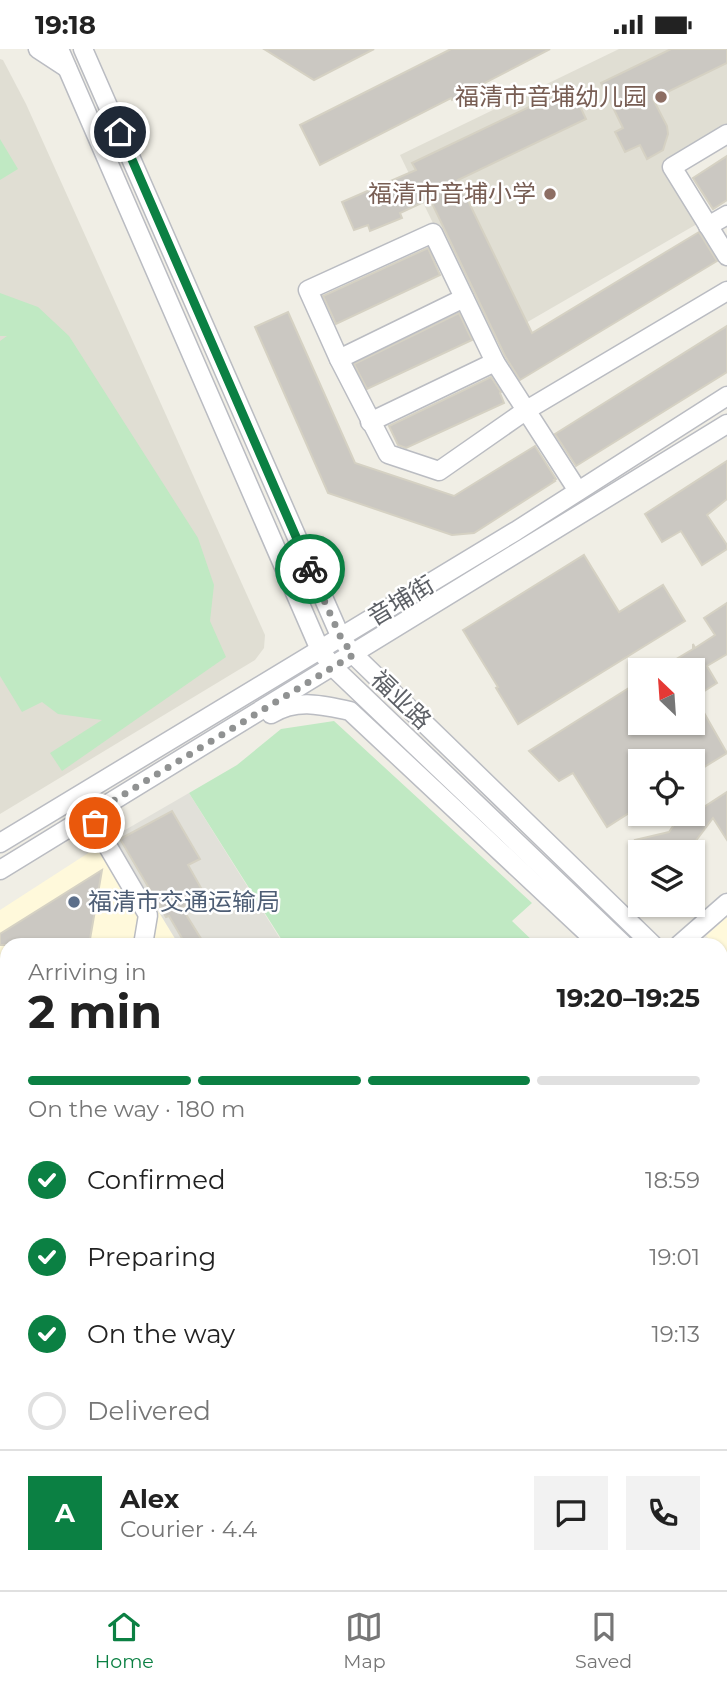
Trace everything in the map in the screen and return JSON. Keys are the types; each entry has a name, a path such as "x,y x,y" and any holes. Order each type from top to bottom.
{"street":[{"path":"38,49 68,69"},
{"name":"福业路","path":"59,49 320,650 332,667 617,938"},
{"name":"福业路","path":"85,52 341,638 353,655 646,938"},
{"path":"727,134 673,167 727,256"},
{"path":"708,226 727,215"},
{"path":"578,491 525,411 495,362 433,233 308,290 339,359 388,454 439,471 525,411 727,291"},
{"path":"339,359 464,298"},
{"path":"370,422 495,362"},
{"name":"音埔街","path":"0,843 341,638 727,396"},
{"name":"音埔街","path":"0,870 93,819 332,667 727,424"},
{"path":"0,883 93,819 280,709 313,703 350,711 593,938"},
{"path":"93,819 148,915 144,938"},
{"path":"687,938 727,903"}],"shaded area":[{"name":"福清市音埔小学","path":"619,49 727,49 727,127 665,165 697,224 491,343 400,155"},
{"path":"0,59 26,104 265,635 264,648 255,660 0,814"},
{"path":"189,793 280,938 175,938 113,837"},
{"path":"113,837 175,938 0,938 0,910"},
{"path":"727,917 727,938 706,936"}],"green space":[{"path":"0,139 18,169 0,180"},
{"path":"0,293 38,307 69,336 198,538 214,585 210,621 226,657 62,771 50,753 102,720 58,714 42,702 22,712 0,676 0,341 7,336 0,336"},
{"path":"334,721 532,903 512,921 530,938 281,938 189,793 237,765 281,729"}],"building":[{"path":"264,49 374,49 314,80"},
{"path":"451,49 550,49 320,165 300,125"},
{"path":"671,49 727,49 727,63 653,99 667,126 668,134 663,150 647,159 640,145 625,152 615,132 623,128 601,83"},
{"path":"571,87 586,119 458,180 532,333 699,232 717,261 520,380 505,356 430,199 400,213 402,218 370,231 368,225 354,230 342,202 416,170 412,163"},
{"path":"727,156 727,200 713,209 693,178"},
{"path":"428,248 440,275 336,324 323,296"},
{"path":"288,312 355,463 454,496 535,446 555,481 474,533 452,535 328,493 255,327"},
{"path":"459,313 472,340 367,389 354,364"},
{"path":"727,326 727,372 576,466 555,434"},
{"path":"491,377 501,392 504,403 406,448 398,445 389,426"},
{"path":"727,461 727,499 707,515 727,549 702,565 681,531 662,542 645,514"},
{"path":"584,555 619,612 663,585 685,621 518,724 463,630"},
{"path":"727,603 727,654 707,666 717,683 705,691 705,658 678,658 693,649 693,644 695,648 715,635 704,618"},
{"path":"628,689 628,735 705,735 705,714 727,753 705,767 705,749 628,749 628,814 607,827 573,773 559,781 529,751"},
{"path":"727,792 727,840 713,818 696,840 635,840 669,832 673,826 705,826 705,806"},
{"path":"172,811 200,859 188,865 205,895 182,908 201,938 182,938 169,916 166,917 120,839"},
{"name":"福清市交通运输局","path":"102,870 90,938 0,938 0,934"}],"way so far":[{"path":"95,823 90,815 353,655 341,638 310,569"}],"place":[{"name":"福清市音埔幼儿园","path":"661,97"},
{"name":"福清市音埔小学","path":"550,194"},
{"name":"福清市交通运输局","path":"74,902"}],"route":[{"path":"120,132 310,569"}]}
